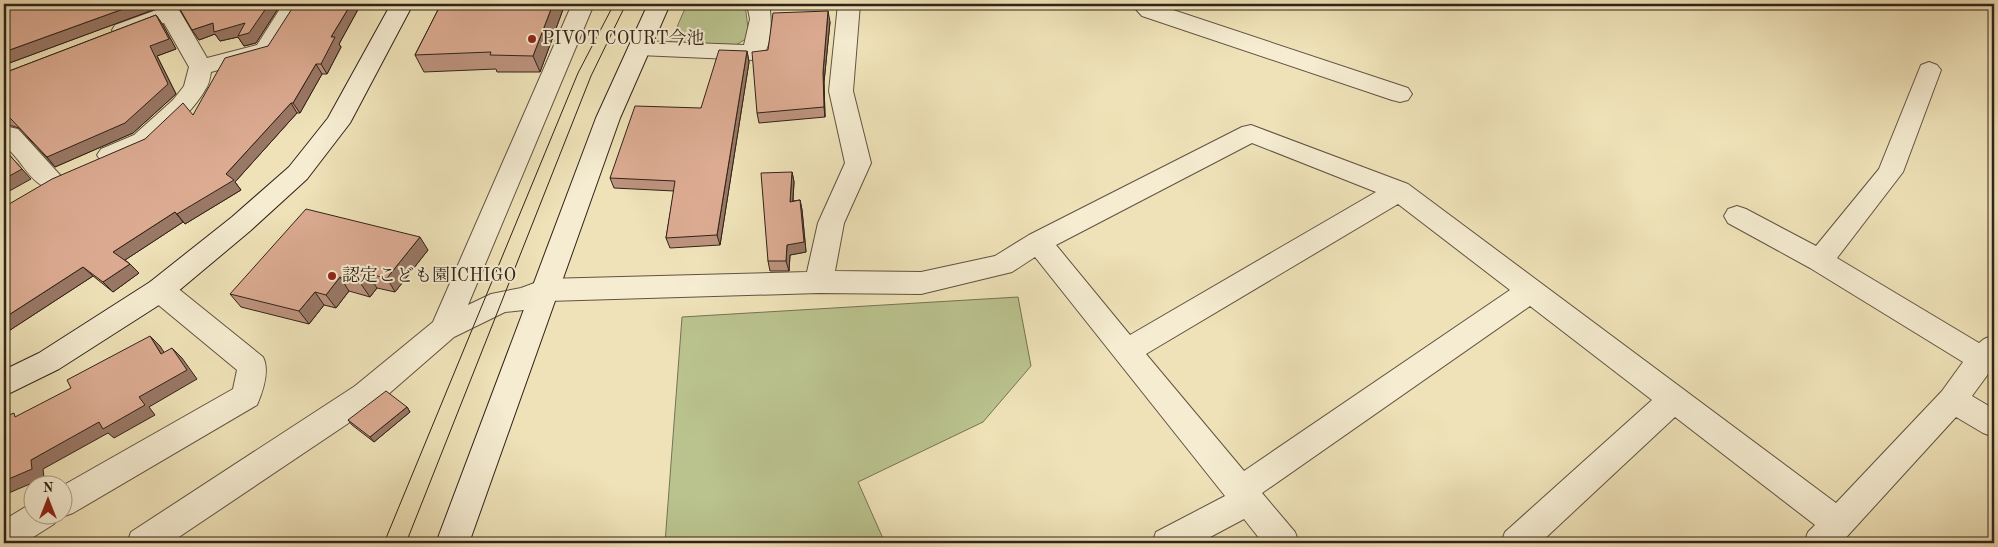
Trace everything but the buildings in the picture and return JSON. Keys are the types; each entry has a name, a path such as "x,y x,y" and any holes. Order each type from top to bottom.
{"street":[{"path":"201,67 265,50 294,4"},
{"path":"4,384 49,361 160,290 241,224 298,173 338,123 402,4"},
{"path":"444,329 583,4"},
{"path":"452,543 608,118 659,4"},
{"path":"639,48 754,53 761,19 758,4"},
{"path":"819,282 831,223 858,163 841,91 849,4"},
{"path":"1142,4 1150,11 1400,94"},
{"path":"92,163 142,141 181,106 195,88 201,67 170,13 107,36"},
{"path":"1820,261 1890,172 1929,70"},
{"path":"143,543 366,395 444,329 501,302 524,299 545,290 819,282 920,283 1002,265 1038,242 1251,133 1399,191 1674,400 1829,533 1953,400 1988,353 1737,216"},
{"path":"4,138 9,135 51,182"},
{"path":"1127,351 1399,191"},
{"path":"1038,242 1283,543"},
{"path":"72,497 246,396 253,366 160,290"},
{"path":"1168,543 1244,495 1530,291"},
{"path":"1517,543 1674,400"},
{"path":"1953,400 1994,424"},
{"path":"4,538 27,524"}],"green space":[{"path":"687,4 745,4 749,37 736,45 670,43"},
{"path":"1018,297 1031,366 983,422 858,482 885,543 665,543 682,317"}],"tram line":[{"path":"384,543 578,73 614,4"},
{"path":"406,543 591,76 626,4"}],"place":[{"name":"PIVOT COURT今池","path":"532,39"},
{"name":"認定こども園ICHIGO","path":"332,276"}]}
